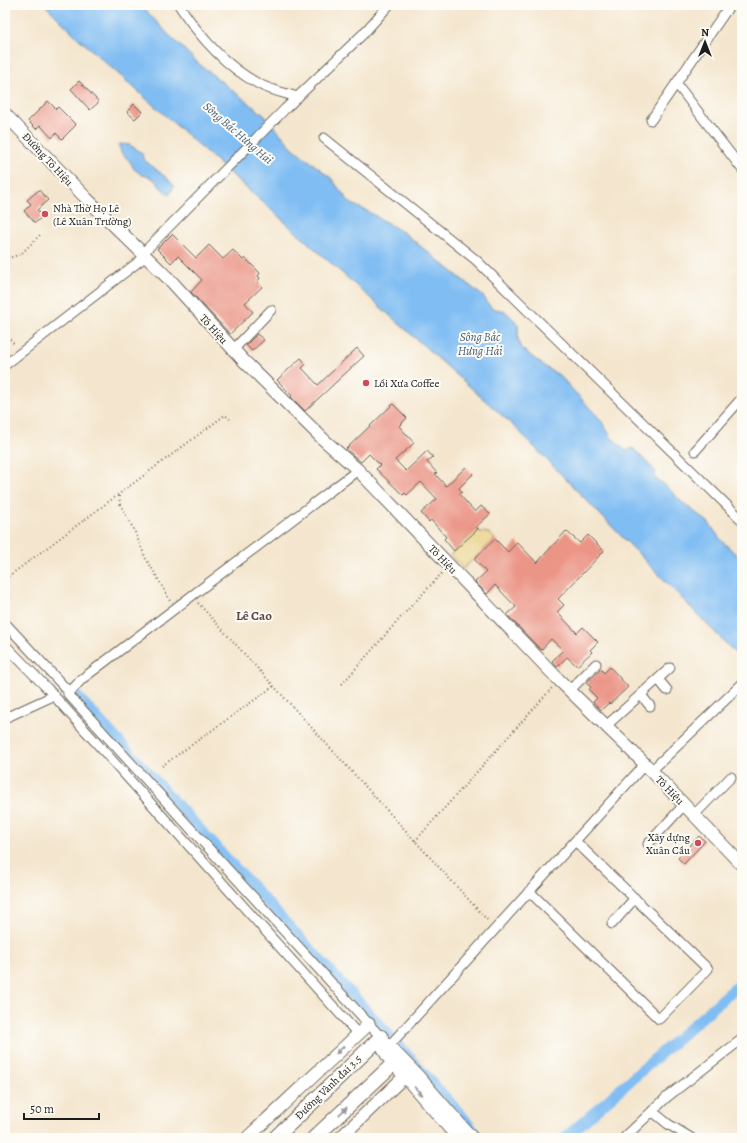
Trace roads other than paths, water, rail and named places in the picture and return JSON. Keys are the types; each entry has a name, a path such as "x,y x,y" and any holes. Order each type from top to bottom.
{"main road":[{"name":"Đường Tô Hiệu","path":"5,114 87,199 144,254"},
{"name":"Tô Hiệu","path":"144,254 172,282 233,350 324,440 358,470 559,680 648,768 742,865"},
{"path":"247,1138 369,1024"},
{"path":"385,1042 384,1050 393,1064 458,1138"},
{"path":"385,1042 418,1076 472,1138"},
{"name":"Đường Vành đai 3.5","path":"275,1138 385,1042"},
{"path":"314,1138 393,1064"},
{"path":"340,1138 405,1076"}],"street":[{"path":"179,5 193,26 211,47 240,72 258,84 298,97"},
{"path":"5,365 144,254 285,109 363,34 389,5"},
{"path":"651,120 730,5"},
{"path":"676,83 742,169"},
{"path":"324,138 481,265 742,520"},
{"path":"233,350 271,310"},
{"path":"695,451 742,398"},
{"path":"69,692 82,679 358,470"},
{"path":"5,623 69,692 68,694 74,701 385,1042 495,928 575,841 648,768 742,684"},
{"path":"5,645 65,709 358,1034"},
{"path":"570,690 596,664"},
{"path":"606,726 670,668"},
{"path":"658,680 667,690"},
{"path":"641,695 650,706"},
{"path":"5,718 53,696"},
{"path":"65,709 74,701"},
{"path":"694,815 731,777"},
{"path":"648,844 684,805"},
{"path":"529,891 659,1019 708,969 575,841"},
{"path":"612,924 635,898"},
{"path":"624,1138 667,1097 742,1039"},
{"path":"652,1111 668,1124 691,1138"}],"water":[{"name":"Sông Bắc Hưng Hải","path":"45,5 141,5 199,64 264,115 292,147 331,178 350,203 367,211 404,233 484,297 491,308 505,311 518,324 518,339 521,347 547,368 559,375 600,419 611,437 626,451 633,448 656,472 654,478 664,484 683,503 708,522 721,540 742,560 742,660 515,427 77,37"},
{"path":"118,145 130,145 142,153 143,159 168,179 174,186 169,195 156,181 150,177 142,175 134,169 129,160 121,153"}],"waterway":[{"path":"76,695 389,1035"},
{"path":"565,1138 742,982"},
{"path":"399,1046 461,1115 479,1138"}],"place":[{"name":"Nhà Thờ Họ Lê (Lê Xuân Trường)","path":"45,214"},
{"name":"Lối Xưa Coffee","path":"366,383"},
{"name":"Xây dựng Xuân Cầu","path":"698,843"}],"district":[{"name":"Lê Cao","path":"254,615"}]}
